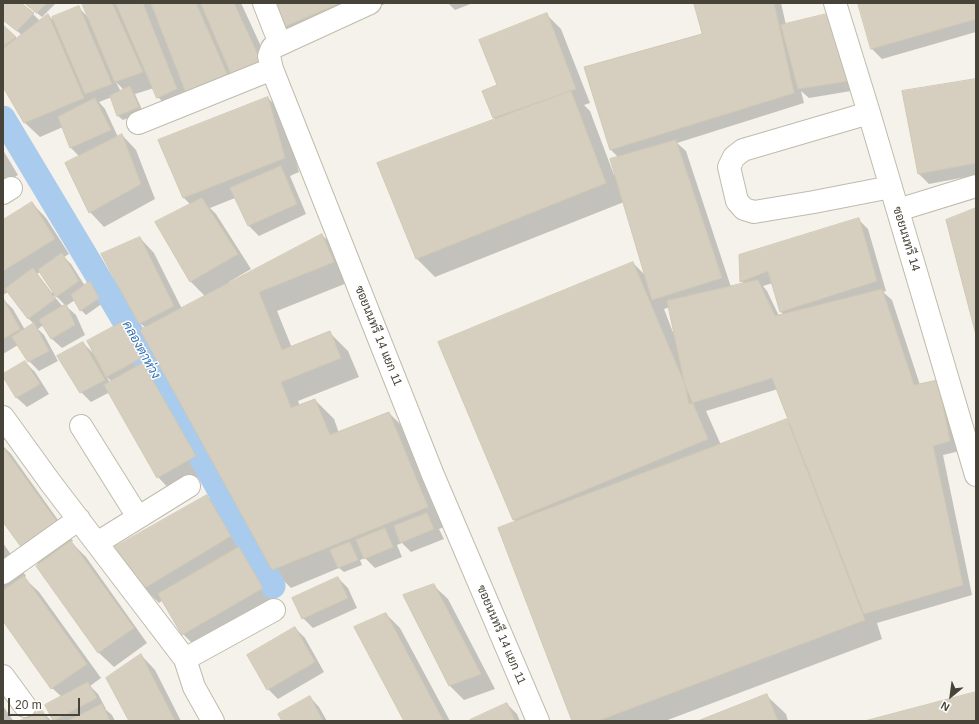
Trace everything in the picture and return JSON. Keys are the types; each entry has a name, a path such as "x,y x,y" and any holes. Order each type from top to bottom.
{"street":[{"path":"264,3 280,44"},
{"name":"ซอยนนทรี 14 แยก 11","path":"370,3 272,48 269,56 272,69 433,475 538,721"},
{"name":"ซอยนนทรี 14","path":"835,3 976,474"},
{"path":"138,123 272,69"},
{"path":"869,113 743,150 734,157 729,167 737,201 744,209 754,212 891,187"},
{"path":"898,210 976,186"},
{"path":"3,417 50,482 185,658 194,687 213,721"},
{"path":"81,426 138,517"},
{"path":"97,543 189,486"},
{"path":"3,573 79,519"},
{"path":"185,658 274,610"},
{"path":"3,676 25,706"}],"building":[{"path":"6,3 21,3 34,13 17,31 3,20 3,6"},
{"path":"25,3 47,3 37,13"},
{"path":"82,3 112,3 143,72 115,82"},
{"path":"116,3 143,3 177,89 157,98"},
{"path":"151,3 196,3 227,74 186,92"},
{"path":"201,3 234,3 263,66 232,76"},
{"path":"275,3 340,3 284,27"},
{"path":"694,3 774,3 794,93 610,150 584,67 702,34"},
{"path":"858,3 976,3 976,19 871,49"},
{"path":"79,6 112,84 85,94 52,17"},
{"path":"547,13 576,89 493,118 482,91 497,85 479,40"},
{"path":"831,13 848,81 798,89 781,25"},
{"path":"48,14 84,98 24,123 3,87 3,49"},
{"path":"3,25 16,37 3,46"},
{"path":"976,79 976,163 918,174 902,91"},
{"path":"130,86 139,107 117,116 110,96"},
{"path":"571,91 606,183 416,259 377,163"},
{"path":"268,97 285,158 183,198 158,140"},
{"path":"95,98 111,130 70,148 58,117"},
{"path":"122,134 141,184 89,213 65,163"},
{"path":"676,140 722,278 652,300 610,159"},
{"path":"281,166 297,204 248,226 230,188"},
{"path":"202,198 238,254 190,282 155,222"},
{"path":"32,202 55,239 3,271 3,220"},
{"path":"976,208 976,335 946,220"},
{"path":"859,218 877,281 780,312 768,271 740,282 739,255"},
{"path":"322,234 334,262 259,292 282,350 330,331 341,358 281,382 291,408 315,399 330,435 389,412 428,507 272,570 140,330"},
{"path":"140,237 174,306 139,324 101,254"},
{"path":"62,253 79,281 56,297 38,270"},
{"path":"633,262 708,439 513,520 438,342"},
{"path":"33,268 55,299 28,319 5,289"},
{"path":"758,280 775,316 882,289 914,385 938,380 950,441 933,446 963,585 864,614 772,378 689,404 667,301"},
{"path":"90,281 99,298 80,311 71,295"},
{"path":"3,298 20,329 3,339"},
{"path":"66,304 75,325 51,339 39,320"},
{"path":"122,322 141,358 106,377 87,341"},
{"path":"34,323 49,351 28,362 12,337"},
{"path":"83,342 105,380 80,393 57,356"},
{"path":"25,361 40,384 16,398 3,377 3,374"},
{"path":"143,363 196,456 157,478 104,385"},
{"path":"787,419 865,620 598,721 572,721 498,528"},
{"path":"3,447 60,526 24,551 3,522"},
{"path":"207,495 231,536 143,589 115,547"},
{"path":"427,513 434,529 400,543 394,526"},
{"path":"385,528 393,547 364,559 356,540"},
{"path":"71,541 134,628 98,653 36,566"},
{"path":"350,542 358,560 338,568 330,550"},
{"path":"239,547 263,588 182,635 158,594"},
{"path":"24,576 87,664 51,689 3,621 3,591"},
{"path":"338,577 348,598 302,619 292,598"},
{"path":"434,584 481,674 449,686 403,595"},
{"path":"386,613 443,720 442,721 404,721 354,627"},
{"path":"295,627 315,662 267,690 247,655"},
{"path":"141,654 175,721 129,721 106,678"},
{"path":"88,682 97,698 53,721 45,705"},
{"path":"976,692 976,721 865,721"},
{"path":"767,694 778,721 698,721"},
{"path":"310,696 323,721 282,721 278,714"},
{"path":"507,703 515,721 470,721 470,720"},
{"path":"102,704 110,721 68,721"},
{"path":"42,710 48,721 19,721"}],"waterway":[{"name":"คลองตาห่วง","path":"3,118 127,325 273,586"}]}
